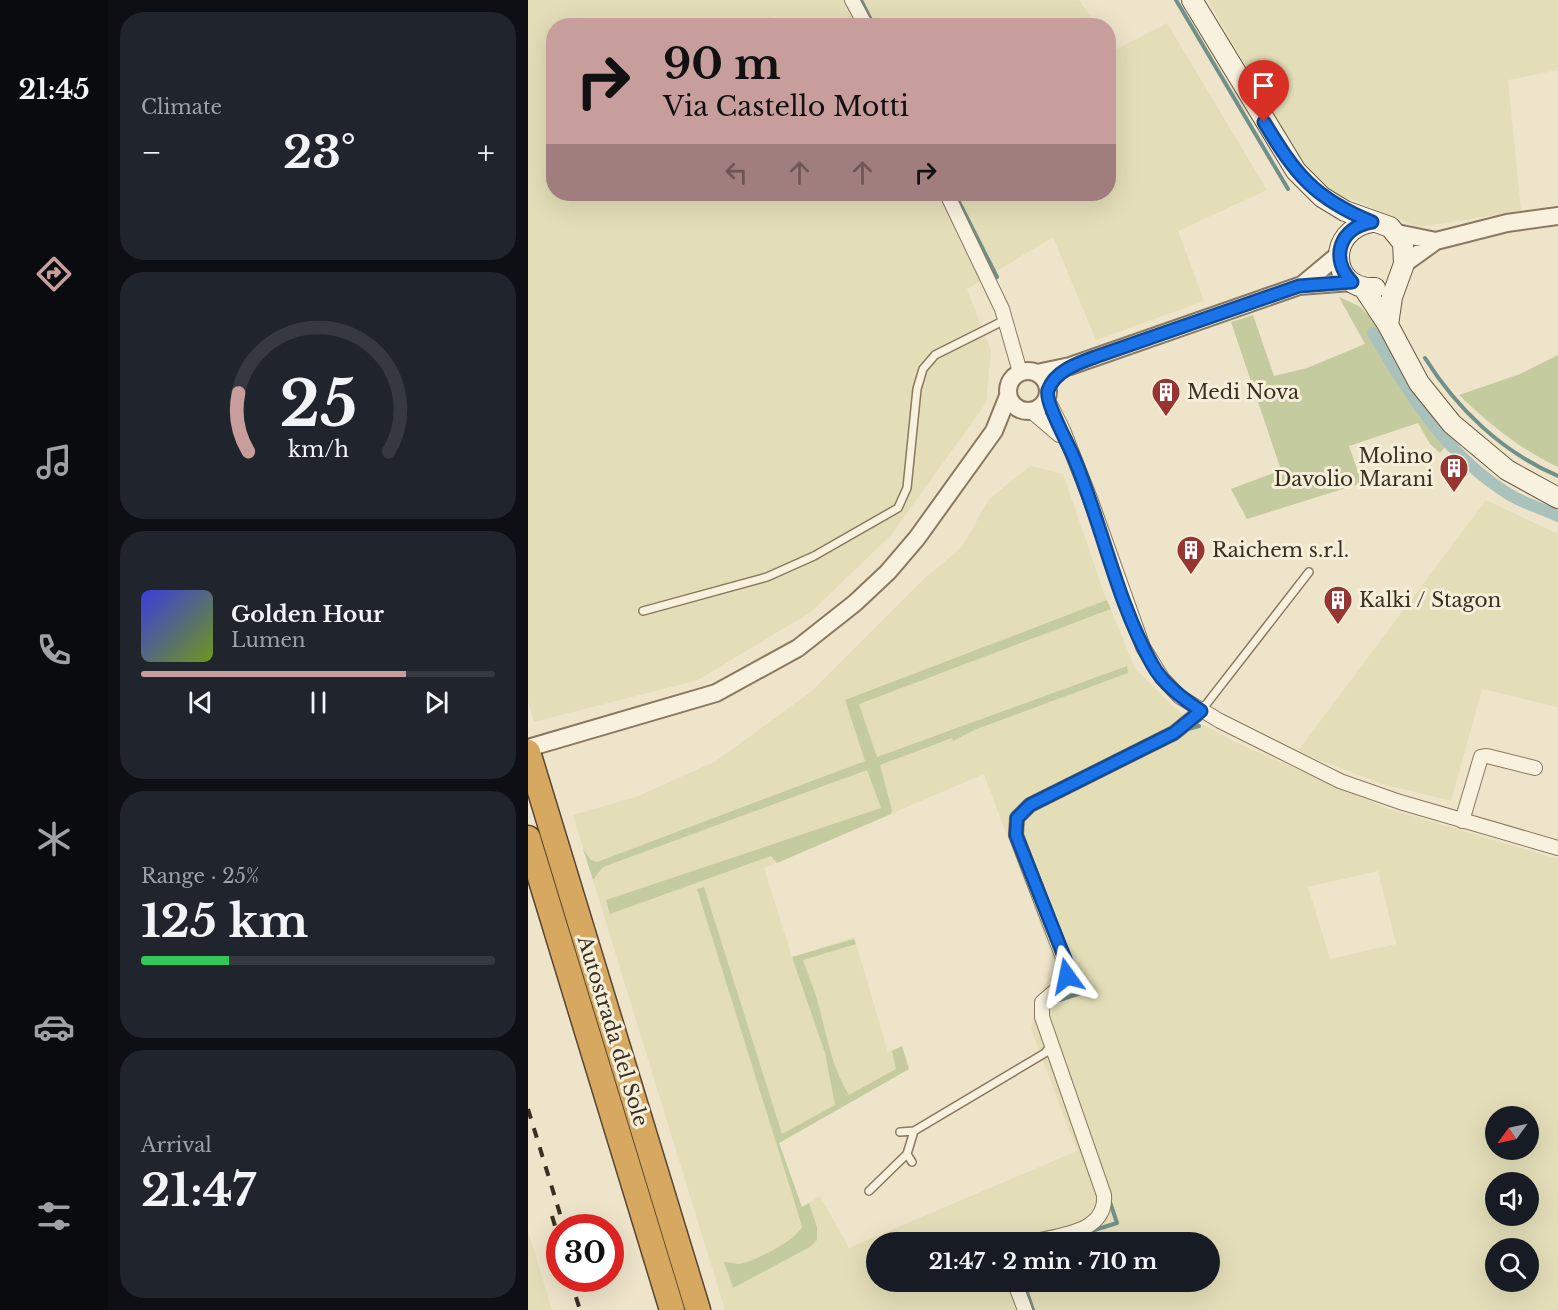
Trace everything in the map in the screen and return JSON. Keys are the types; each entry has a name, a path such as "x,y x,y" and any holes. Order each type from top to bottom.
{"highway":[{"name":"Autostrada del Sole","path":"528,751 698,1310"},
{"name":"Autostrada del Sole","path":"528,838 672,1310"}],"main road":[{"path":"1192,0 1285,156 1322,197 1341,246 1340,265 1389,325 1419,382 1452,424 1499,465 1558,498"},
{"path":"1322,197 1372,222"},
{"path":"1341,246 1361,224 1382,223 1397,233 1403,243 1401,271 1389,325"},
{"path":"1357,285 1381,288 1401,271"}],"street":[{"path":"852,0 862,18"},
{"path":"950,201 1028,373 1045,380 1047,394 1068,444 1143,647 1162,678 1180,697 1201,711 1306,766 1340,781 1462,821 1558,848"},
{"path":"1397,233 1436,241 1507,224 1558,216"},
{"path":"1401,271 1436,241"},
{"path":"1299,286 1341,246"},
{"path":"528,751 716,693 757,673 798,648 855,603 888,572 917,538 994,431 1008,396 1010,382 1028,373 1070,366 1299,286 1357,285"},
{"path":"994,431 1028,411 1041,407 1047,394 1070,366"},
{"path":"1008,396 1015,406 1028,411 1068,444"},
{"path":"1067,1232 1089,1226 1100,1218 1105,1206 1104,1195 1041,1008 1042,1002 1065,981 1067,964 1016,835 1017,818 1030,805 1174,733 1201,711"},
{"path":"1462,821 1481,757 1487,756 1535,768"},
{"path":"1018,1292 1025,1310"}],"lane":[{"path":"643,611 767,577 814,556 898,508 907,488 917,388 923,369 935,355 1005,320"},
{"path":"1201,711 1309,572"},
{"path":"900,1132 914,1131 1045,1053 1052,1044"},
{"path":"869,1191 908,1154 914,1131"},
{"path":"908,1154 912,1162"}],"shaded area":[{"path":"528,0 1079,0 1091,18 776,18 775,16 771,18 546,18 546,201 1116,201 1116,49 1167,23 1267,190 1178,231 1204,301 1096,340 1053,237 967,289 991,351 986,403 892,534 811,612 698,680 534,722 528,702"},
{"path":"1208,0 1558,0 1558,70 1508,80 1521,211 1418,227 1323,188 1295,152"},
{"path":"1030,466 1063,474 1104,593 1135,668 1179,712 1237,743 1386,808 1558,859 1558,1310 725,1310 573,815 636,797 716,761 812,691 925,578 962,547 989,499","holes":["984,774 1056,967 1038,996 1031,1029 1077,1151 887,1232 1220,1232 1220,1292 866,1292 866,1241 849,1248 820,1196 802,1207 779,1143 909,1069 902,1046 888,1052 854,937 792,957 764,868","1378,871 1396,944 1330,959 1308,887"]},
{"path":"1486,500 1558,534 1558,707 1482,689 1451,801 1386,785 1297,752"},
{"path":"528,1231 552,1310 528,1310"}],"green space":[{"path":"1339,297 1359,306 1375,322 1428,406 1447,445 1440,453 1430,444 1418,423 1349,446 1362,483 1247,519 1231,489 1281,470 1231,322 1253,315 1274,376 1307,368 1365,344"},
{"path":"1558,355 1558,467 1531,453 1506,435 1459,395 1520,374"},
{"path":"1107,600 1111,609 859,704 877,757 1127,666 1128,673 974,730 953,741 952,738 880,765 892,810 891,814 777,863 771,856 610,914 606,900 881,808 867,770 603,867 593,880 583,849 591,860 597,862 865,761 845,700"},
{"path":"704,887 782,1134 835,1105 825,1053 792,957 854,939 856,944 803,960 816,996 837,1072 849,1095 896,1069 892,1051 902,1046 909,1069 779,1143 802,1207 809,1203 817,1227 817,1240 810,1247 733,1288 724,1262 741,1264 757,1258 785,1243 802,1226 697,889"}],"waterway":[{"path":"861,0 870,18"},
{"path":"1176,0 1288,189"},
{"path":"959,201 997,277"},
{"path":"1373,333 1432,424 1469,464 1512,496 1558,516"},
{"path":"1425,358 1451,395 1482,427 1518,455 1558,476"},
{"path":"1188,729 1199,726"},
{"path":"1058,927 1076,973"},
{"path":"1047,1011 1050,1003 1081,993"},
{"path":"1088,1232 1117,1223 1109,1199"},
{"path":"1027,1292 1033,1310"}],"railway":[{"path":"528,1109 560,1214"},
{"path":"574,1292 580,1310"}],"place":[{"name":"Medi Nova","path":"1166,418"},
{"name":"Molino Davolio Marani","path":"1454,494"},
{"name":"Raichem s.r.l.","path":"1191,576"},
{"name":"Kalki / Stagon","path":"1338,626"}],"route":[{"path":"1067,976 1067,964 1016,835 1017,818 1030,805 1174,733 1201,711 1180,697 1162,678 1143,647 1091,501 1063,430 1047,398 1048,390 1070,366 1175,328 1299,286 1352,282 1344,274 1340,265 1338,255 1340,246 1350,230 1361,224 1372,222 1345,211 1322,197 1309,185 1285,156 1264,122"}]}
